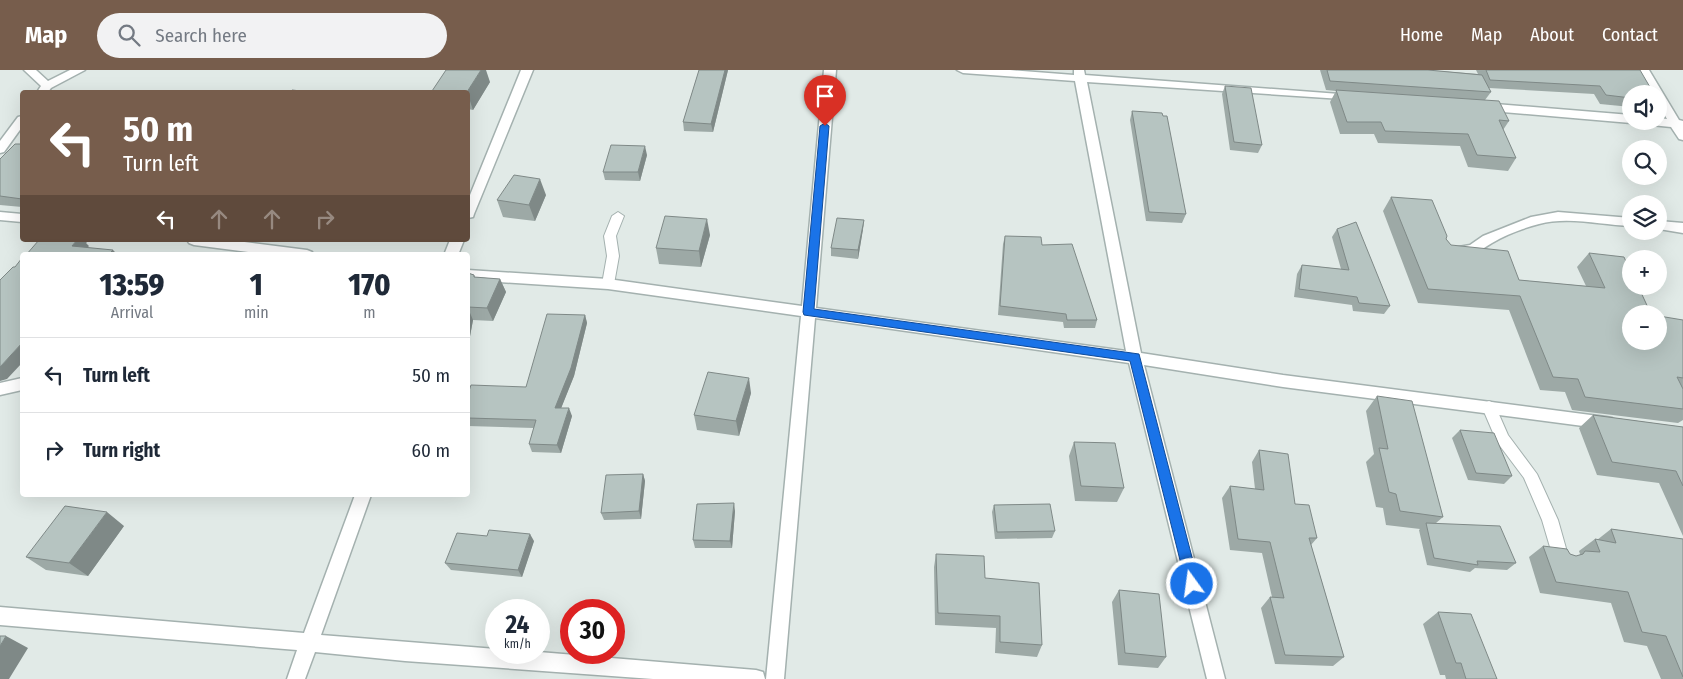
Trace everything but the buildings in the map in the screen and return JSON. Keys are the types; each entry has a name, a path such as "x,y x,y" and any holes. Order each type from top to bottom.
{"street":[{"path":"30,70 44,89 79,70"},
{"path":"470,209 527,70"},
{"path":"775,679 830,70"},
{"path":"963,70 1079,75 1360,99"},
{"path":"1643,70 1652,85"},
{"path":"1079,75 1135,358 1216,679"},
{"path":"1469,106 1529,109 1622,118"},
{"path":"1667,107 1680,124 1683,136"},
{"path":"0,149 20,123"},
{"path":"1667,123 1680,124"},
{"path":"0,216 20,218"},
{"path":"1444,252 1473,250 1488,239 1536,220 1558,216 1622,221"},
{"path":"1667,226 1683,228"},
{"path":"209,242 284,252"},
{"path":"470,275 608,284 1135,358 1282,381 1625,425"},
{"path":"0,389 20,384"},
{"path":"296,679 362,497"},
{"path":"0,616 310,642 405,652 622,667 756,679"}],"lane":[{"path":"608,284 613,256 610,236 618,216"},
{"path":"1489,407 1502,438 1530,474 1550,520 1561,559"}],"route":[{"path":"825,126 808,312 1135,358 1192,584"}]}
